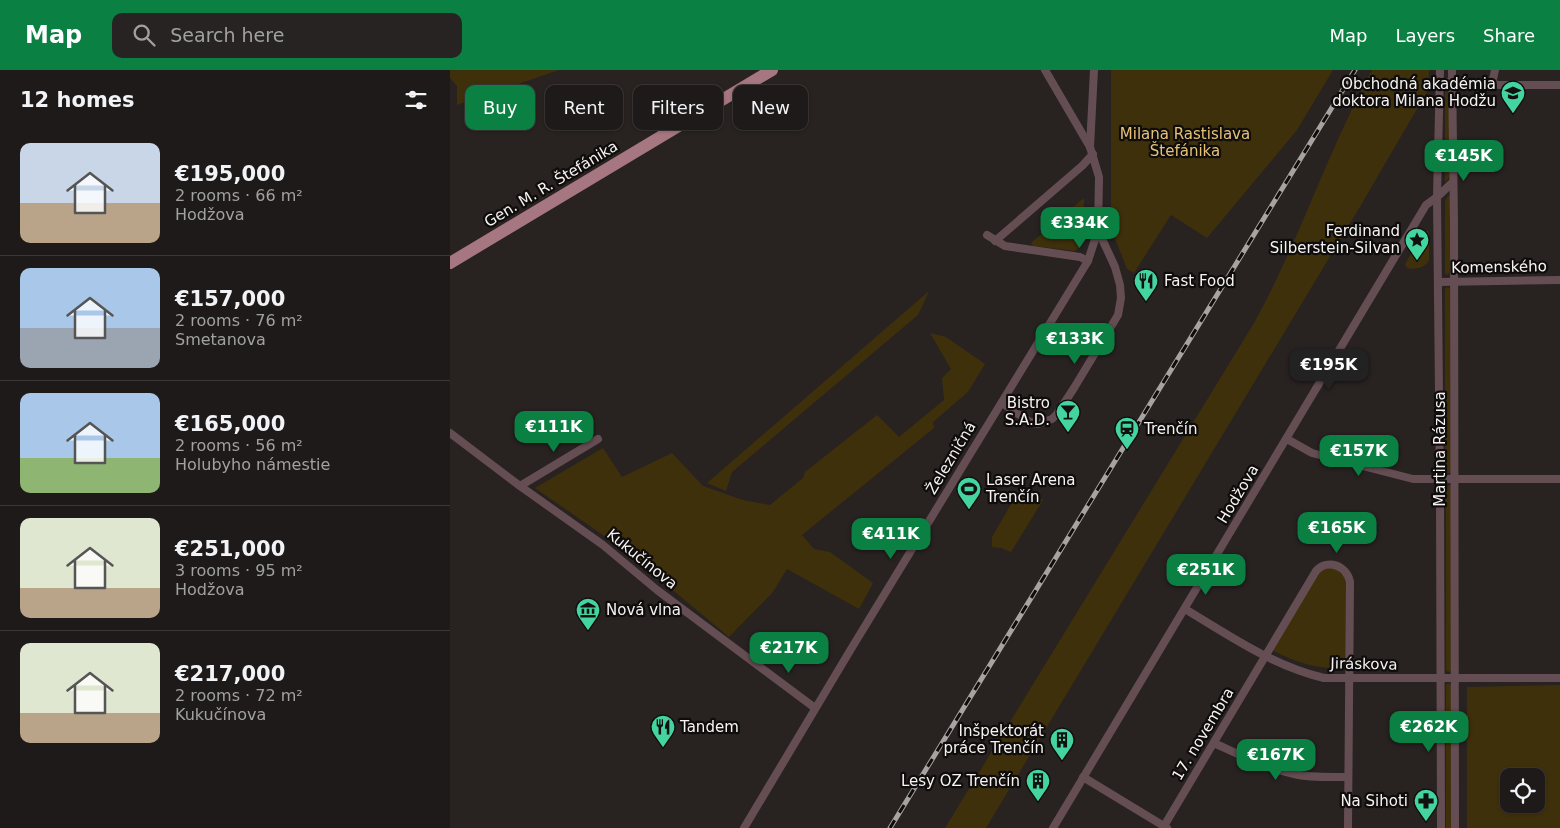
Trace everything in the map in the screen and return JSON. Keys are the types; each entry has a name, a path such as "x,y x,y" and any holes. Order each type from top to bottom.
{"main road":[{"name":"Gen. M. R. Štefánika","path":"450,263 772,70"}],"street":[{"path":"1002,403 1030,422 1038,424 1058,414 1118,316 1122,298 1115,267 1098,230 1099,177 1091,150 1045,70"},
{"path":"995,240 1079,169 1091,150 1094,70"},
{"name":"Martina Rázusa","path":"1440,70 1437,197 1441,828"},
{"name":"Martina Rázusa","path":"1452,70 1455,828"},
{"path":"1492,84 1495,70"},
{"path":"1440,82 1560,85"},
{"name":"Hodžova","path":"1053,828 1426,205 1453,182"},
{"name":"Železničná","path":"744,828 815,708 1088,261 1098,230"},
{"path":"987,235 1005,246 1080,257 1088,261"},
{"name":"Komenského","path":"1439,282 1560,280"},
{"name":"Kukučínova","path":"450,433 603,545 657,590 815,708"},
{"path":"520,486 598,439"},
{"path":"1287,439 1312,453 1413,479 1560,479"},
{"name":"17. novembra","path":"1166,827 1316,571 1319,567 1331,564 1342,567 1350,582 1348,828"},
{"name":"Jiráskova","path":"1185,609 1265,657 1300,672 1324,678 1560,678"},
{"path":"1214,744 1252,761 1281,771 1295,774 1348,777"},
{"path":"1083,777 1166,827"}],"green space":[{"path":"450,70 559,70 515,85 465,85 465,102 457,105 457,86 450,78"},
{"name":"Milana Rastislava Štefánika","path":"1111,70 1333,70 1297,130 1207,238 1171,215 1134,273 1127,269 1111,228"},
{"path":"1372,70 1429,70 1428,90 1361,205 986,828 945,828 1254,323 1285,261 1341,133"},
{"path":"1445,89 1450,90 1450,176 1445,183"},
{"path":"1450,196 1450,273 1447,275 1445,273 1445,201"},
{"path":"1084,198 1082,245 1075,251 1033,246 1031,243"},
{"path":"1424,231 1429,233 1429,260 1420,268 1407,268 1405,264"},
{"path":"1448,287 1450,289 1451,471 1448,474 1445,472 1445,289"},
{"path":"929,291 918,315 732,472 726,491 707,483"},
{"path":"930,333 946,337 985,364 968,392 933,422 934,428 802,535 814,549 830,552 873,583 859,609 787,569 773,592 729,637 639,560 535,488 603,448 622,477 672,453 703,486 743,500 770,505 803,478 805,472 877,415 899,437 944,400 942,378 951,369"},
{"path":"1449,485 1451,487 1451,671 1449,672 1446,670 1446,487"},
{"path":"1021,487 1043,500 1011,552 992,547 992,537"},
{"path":"1329,568 1340,572 1346,582 1346,669 1326,668 1308,664 1272,650 1315,578 1321,571"},
{"path":"1448,683 1451,685 1452,828 1446,828 1446,685"},
{"path":"1560,685 1560,828 1467,828 1467,687"}],"railway":[{"path":"890,828 1355,70"}],"place":[{"name":"Obchodná akadémia doktora Milana Hodžu","path":"1513,114"},
{"name":"Ferdinand Silberstein-Silvan","path":"1417,261"},
{"name":"Fast Food","path":"1146,302"},
{"name":"Bistro S.A.D.","path":"1068,433"},
{"name":"Trenčín","path":"1127,450"},
{"name":"Laser Arena Trenčín","path":"969,510"},
{"name":"Nová vlna","path":"588,631"},
{"name":"Tandem","path":"663,748"},
{"name":"Inšpektorát práce Trenčín","path":"1062,761"},
{"name":"Lesy OZ Trenčín","path":"1038,802"},
{"name":"Na Sihoti","path":"1426,822"}]}
